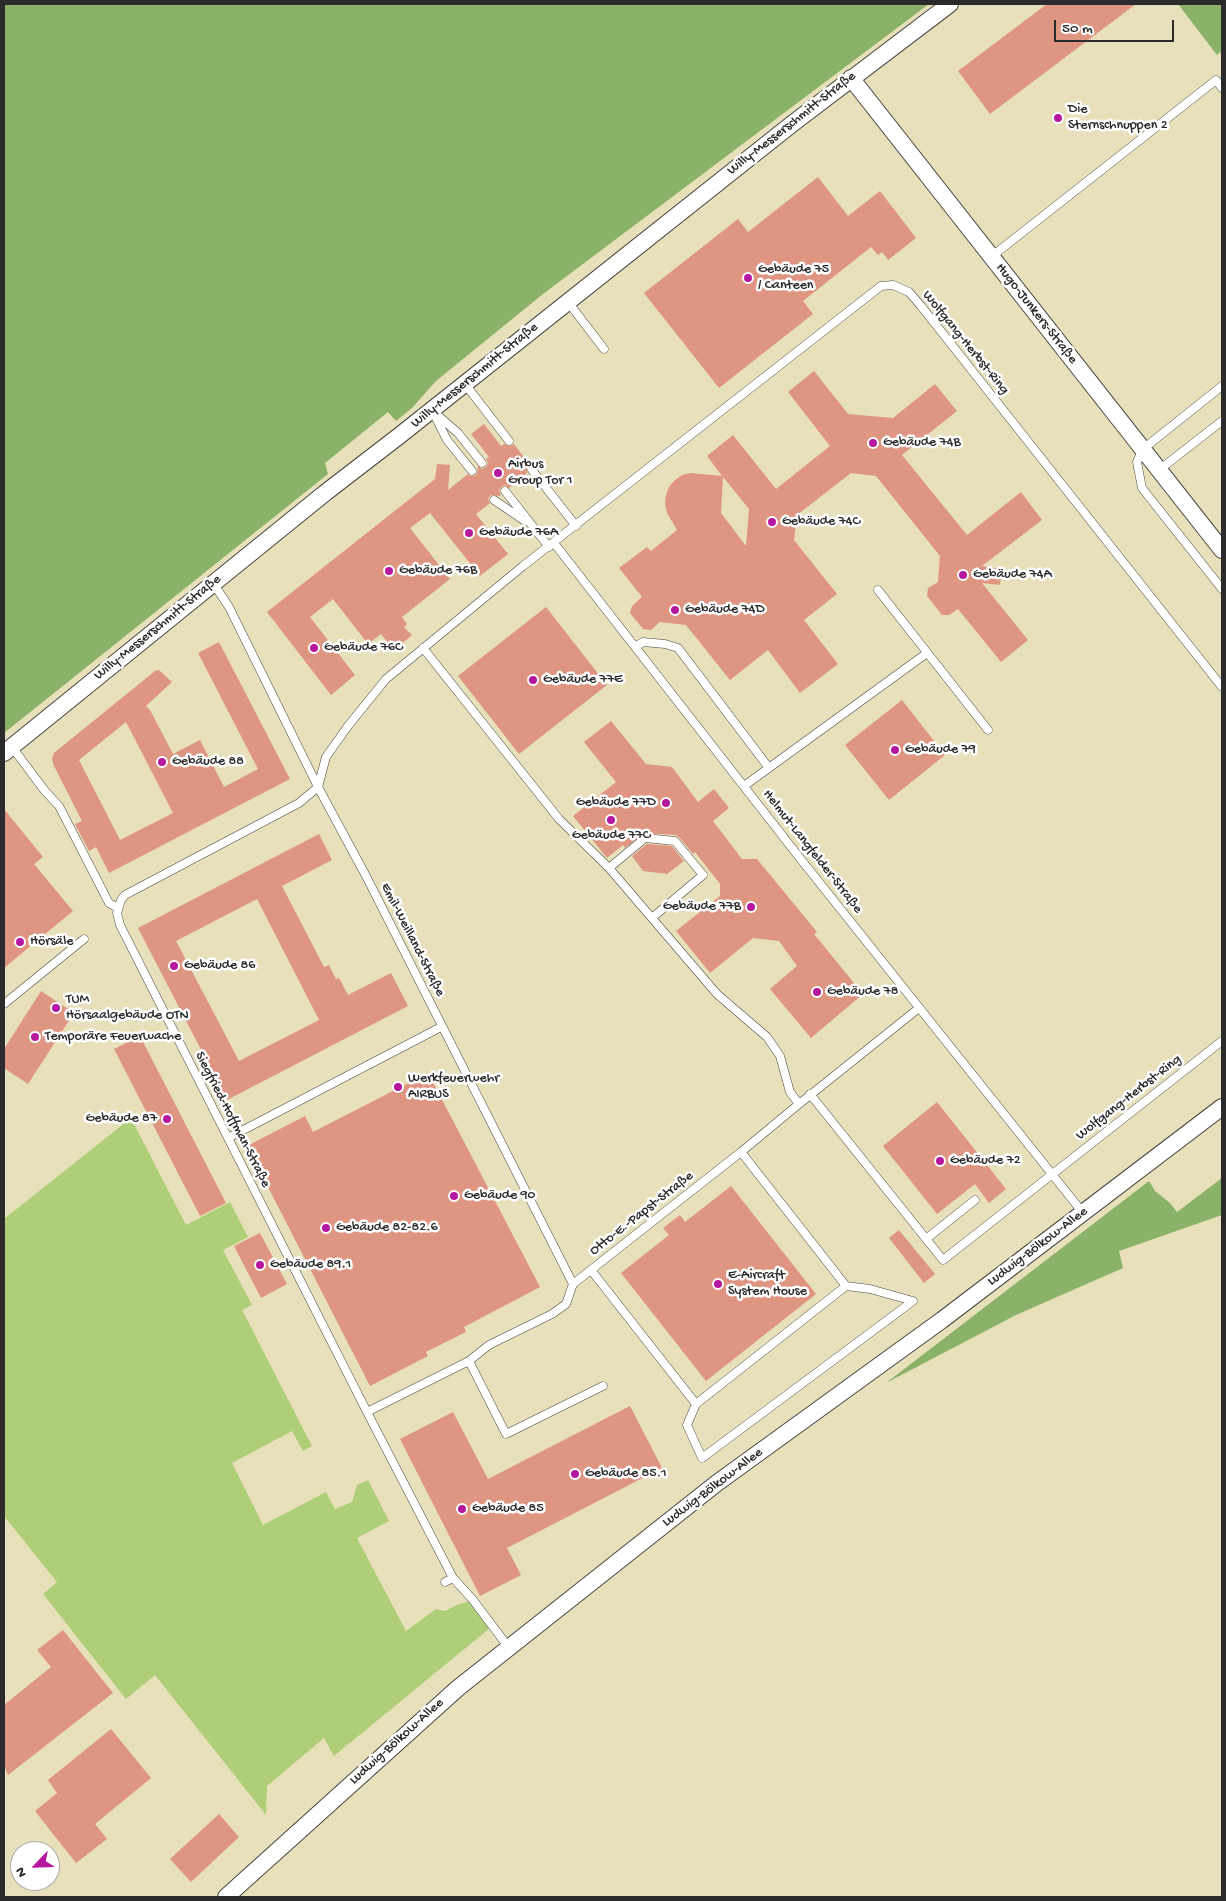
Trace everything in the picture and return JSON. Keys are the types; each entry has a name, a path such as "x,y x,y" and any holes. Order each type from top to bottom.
{"street":[{"name":"Willy-Messerschmitt-Straße","path":"8,750 325,493 851,78 950,4"},
{"name":"Hugo-Junkers-Straße","path":"851,78 1222,550"},
{"name":"Ludwig-Bölkow-Allee","path":"226,1897 458,1688 717,1483 942,1320 1222,1106"}],"lane":[{"path":"991,257 1216,80 1222,88"},
{"name":"Wolfgang-Herbst-Ring","path":"318,787 326,757 354,718 386,679 551,545 881,286 893,285 909,292 921,306 1222,687"},
{"path":"568,302 604,349"},
{"path":"465,384 509,441"},
{"path":"1222,386 1143,449 1137,462 1142,488 1222,589"},
{"path":"432,410 458,432 482,462"},
{"path":"432,410 448,440 472,471"},
{"path":"1159,470 1222,421"},
{"path":"532,470 576,526"},
{"name":"Helmut-Langfelder-Straße","path":"505,491 532,526 551,545 636,647 919,1008 1083,1213"},
{"path":"494,500 532,526"},
{"name":"Emil-Weilland-Straße","path":"213,583 228,607 318,787 366,876 573,1284"},
{"path":"878,590 988,730"},
{"path":"636,647 643,642 665,644 678,648 769,768"},
{"path":"423,648 559,819 609,868 653,917 717,994 773,1044 780,1056 790,1092 799,1104"},
{"path":"744,786 928,652"},
{"name":"Siegfried-Hoffman-Straße","path":"8,750 59,806 109,903 118,908 120,925 453,1578 473,1600 509,1648"},
{"path":"118,908 125,896 299,804 318,787"},
{"path":"609,868 645,838 675,841 703,875 653,917"},
{"path":"4,1004 84,939"},
{"name":"Otto-E.-Papst-Straße","path":"367,1412 469,1361 489,1345 552,1314 566,1304 573,1284 741,1152 810,1094 919,1008"},
{"path":"228,1138 442,1028"},
{"name":"Wolfgang-Herbst-Ring","path":"926,1239 943,1260 1222,1041"},
{"path":"810,1094 926,1239 975,1200"},
{"path":"741,1152 846,1286 870,1289 913,1300 702,1458 687,1425 696,1404 846,1286"},
{"path":"591,1270 696,1404"},
{"path":"469,1361 506,1434 603,1386"},
{"path":"445,1582 453,1578"}],"green space":[{"path":"4,4 929,4 543,294 436,381 412,408 396,421 388,412 325,463 328,474 4,733"},
{"path":"1178,4 1222,4 1222,51 1217,55"},
{"path":"131,1118 186,1225 230,1202 248,1237 223,1250 252,1305 242,1310 312,1446 303,1451 292,1431 232,1463 263,1525 326,1492 335,1509 352,1502 357,1485 368,1480 389,1521 357,1538 406,1631 436,1609 445,1611 469,1601 490,1628 334,1756 324,1738 267,1786 266,1815 155,1675 126,1699 43,1594 57,1582 4,1516 4,1219"},
{"path":"1222,1178 1222,1215 1119,1251 1123,1268 1016,1315 886,1383 1149,1181 1155,1191 1170,1203 1177,1212"}],"building":[{"path":"1047,4 1136,4 990,114 958,71"},
{"name":"Gebäude 75 / Canteen","path":"818,177 848,216 880,191 916,238 888,260 882,252 878,255 871,247 803,301 813,314 719,388 644,293 738,219 748,232"},
{"path":"814,371 848,414 893,418 935,384 957,411 902,455 967,535 1021,492 1042,520 982,566 1002,569 1000,585 982,583 1028,640 1001,662 958,609 949,615 942,615 927,596 928,588 938,582 940,556 876,476 851,473 797,515 794,540 837,594 804,620 838,664 800,693 768,650 730,680 686,625 660,622 651,630 643,629 630,613 632,606 642,597 619,568 647,547 651,551 677,530 667,513 665,504 669,487 675,480 682,475 691,473 722,476 707,456 733,435 776,489 830,446 788,392","holes":["723,477 749,509 746,546 721,513"]},
{"path":"484,424 501,446 504,444 510,446 514,444 530,465 527,468 527,473 509,488 505,485 501,487 499,491 501,495 491,495 488,499 490,503 476,514 508,554 480,576 430,513 410,528 450,579 402,617 407,624 404,627 412,635 394,650 381,634 368,644 333,599 310,617 355,675 331,695 267,612 435,479 437,464 450,465 448,490 468,474 475,476 478,466 482,469 486,467 488,463 486,459 489,457 471,434"},
{"name":"Gebäude 77E","path":"546,607 607,685 519,754 458,676"},
{"name":"Gebäude 88","path":"219,642 290,779 109,873 96,847 89,851 75,824 82,821 52,759 54,753 155,671 159,670 172,682 146,706 150,710 173,754 200,740 224,787 258,769 198,653","holes":["126,722 173,813 120,840 79,760"]},
{"name":"Gebäude 79","path":"902,700 945,755 889,800 845,745"},
{"path":"611,721 646,764 672,767 698,802 714,789 729,808 713,821 742,859 757,859 817,932 814,934 863,994 811,1038 770,989 797,966 779,941 753,938 710,973 676,931 720,896 720,884 695,852 693,854 679,837 676,835 644,833 625,848 623,845 607,858 573,816 616,782 584,742"},
{"path":"4,809 43,857 34,864 73,911 4,968"},
{"name":"Gebäude 86","path":"319,834 332,860 282,886 324,967 329,965 336,979 339,978 348,995 391,973 408,1006 227,1100 138,928","holes":["257,899 319,1020 239,1061 176,941"]},
{"path":"647,844 672,846 684,861 667,874 643,871 632,856"},
{"path":"41,991 74,1013 28,1084 4,1068 4,1049"},
{"name":"Gebäude 87","path":"140,1036 226,1203 200,1216 114,1049"},
{"path":"428,1073 540,1287 464,1327 466,1332 426,1352 428,1356 370,1386 247,1146 305,1116 313,1132"},
{"name":"Gebäude 72","path":"937,1102 1006,1189 989,1203 975,1184 937,1214 883,1146"},
{"name":"E-Aircraft System House","path":"731,1186 816,1294 706,1381 621,1273 669,1235 663,1228 680,1215 685,1222"},
{"path":"899,1230 935,1274 924,1283 889,1238"},
{"name":"Gebäude 89.1","path":"260,1233 287,1284 261,1298 234,1246"},
{"path":"630,1406 662,1468 507,1548 521,1575 480,1596 400,1439 453,1412 488,1479"},
{"path":"63,1630 113,1693 8,1775 4,1765 4,1705 51,1667 37,1650"},
{"path":"111,1729 151,1778 95,1824 107,1839 76,1863 35,1811 57,1793 48,1780"},
{"path":"219,1814 239,1837 191,1882 170,1859"}],"place":[{"name":"Die Sternschnuppen 2","path":"1058,118"},
{"name":"Gebäude 75 / Canteen","path":"748,278"},
{"name":"Gebäude 74B","path":"873,443"},
{"name":"Airbus Group Tor 1","path":"498,473"},
{"name":"Gebäude 74C","path":"772,522"},
{"name":"Gebäude 76A","path":"469,533"},
{"name":"Gebäude 76B","path":"389,571"},
{"name":"Gebäude 74A","path":"963,575"},
{"name":"Gebäude 74D","path":"675,610"},
{"name":"Gebäude 76C","path":"314,648"},
{"name":"Gebäude 77E","path":"533,680"},
{"name":"Gebäude 79","path":"895,750"},
{"name":"Gebäude 88","path":"162,762"},
{"name":"Gebäude 77D","path":"666,803"},
{"name":"Gebäude 77C","path":"611,820"},
{"name":"Gebäude 77B","path":"751,907"},
{"name":"Hörsäle","path":"20,942"},
{"name":"Gebäude 86","path":"174,966"},
{"name":"Gebäude 78","path":"817,992"},
{"name":"TUM Hörsaalgebäude OTN","path":"56,1008"},
{"name":"Temporäre Feuerwache","path":"35,1037"},
{"name":"Werkfeuerwehr AIRBUS","path":"398,1087"},
{"name":"Gebäude 87","path":"167,1119"},
{"name":"Gebäude 72","path":"940,1161"},
{"name":"Gebäude 90","path":"454,1196"},
{"name":"Gebäude 82-82.6","path":"326,1228"},
{"name":"Gebäude 89.1","path":"260,1265"},
{"name":"E-Aircraft System House","path":"718,1284"},
{"name":"Gebäude 85.1","path":"575,1474"},
{"name":"Gebäude 85","path":"462,1509"}]}
